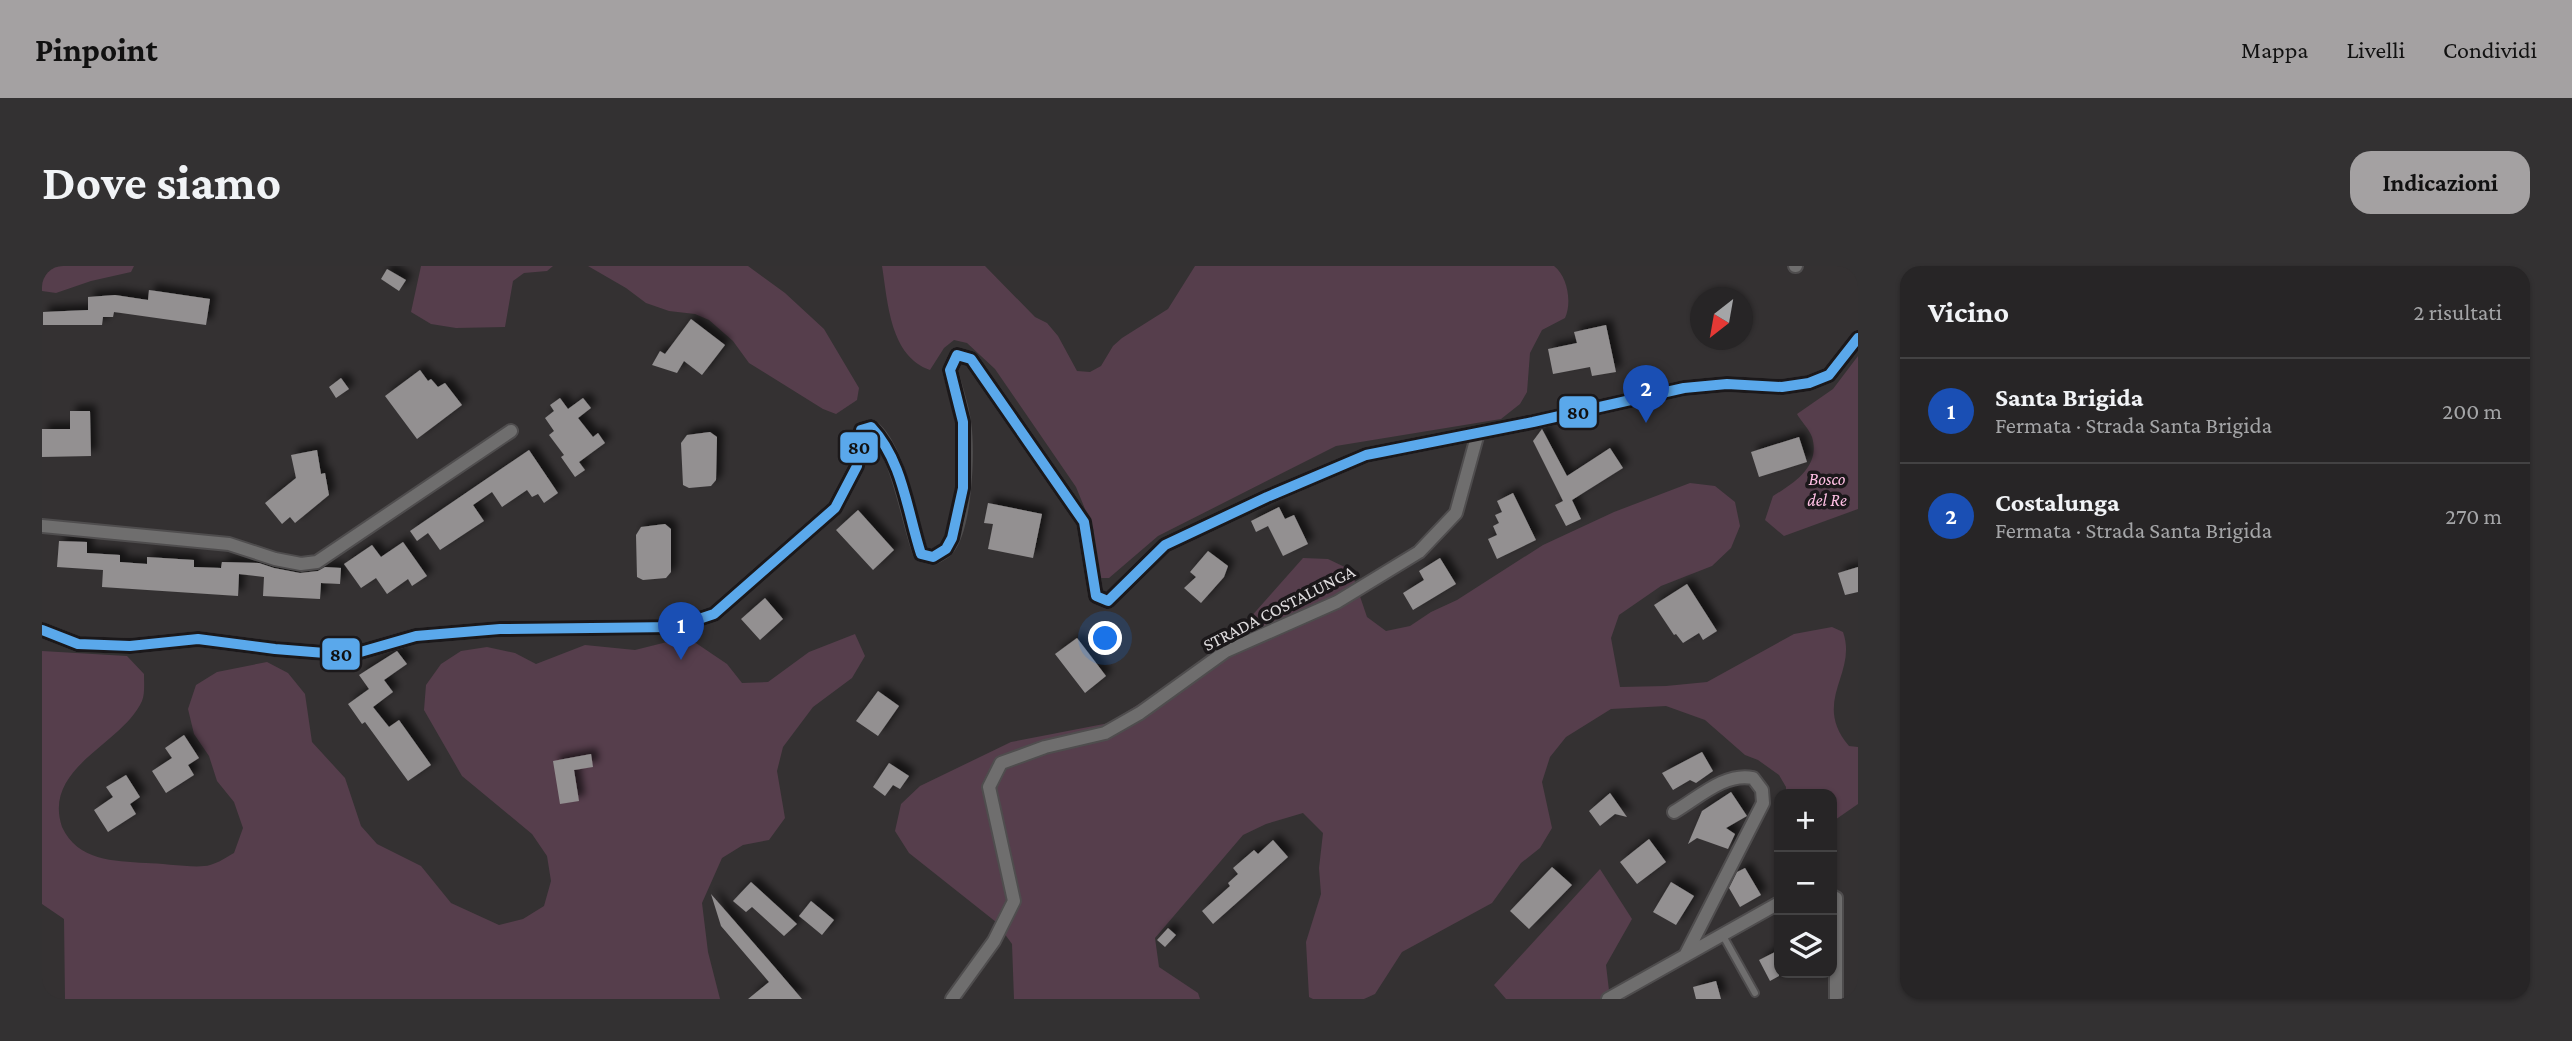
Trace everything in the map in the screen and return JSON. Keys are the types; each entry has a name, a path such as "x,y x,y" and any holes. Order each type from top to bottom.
{"street":[{"path":"42,630 78,644 130,646 198,639 350,655 416,636 500,629 676,627 715,614 835,508 857,466 861,430 871,427 880,434 902,487 921,554 933,557 946,550 954,536 961,507 963,422 950,370 957,355 971,359 1084,522 1096,596 1108,601 1165,545 1366,455 1684,388 1727,384 1782,387 1809,383 1829,375 1858,338"},
{"path":"42,526 229,544 275,559 300,564 317,562 511,430"},
{"name":"STRADA COSTALUNGA","path":"952,999 994,941 1014,901 989,787 1002,763 1045,747 1105,733 1140,713 1226,651 1337,601 1419,552 1457,513 1478,433"},
{"path":"1674,812 1728,779 1740,775 1754,778 1762,790 1763,803 1685,956"},
{"path":"1608,999 1774,906"},
{"path":"1836,999 1837,915"}],"lane":[{"path":"1722,934 1755,993"}],"green space":[{"path":"49,266 134,266 131,272 91,281 56,293 42,291 42,271"},
{"path":"421,266 553,266 547,271 524,273 513,281 505,327 456,328 431,324 411,312"},
{"path":"588,266 748,266 785,293 824,329 859,388 857,400 836,414 823,409 749,363 733,341 709,320 695,314 669,311 646,303"},
{"path":"882,266 985,266 1035,317 1047,323 1058,336 1077,371 1090,372 1101,366 1113,346 1122,338 1168,309 1195,266 1554,266 1563,277 1568,305 1565,318 1542,330 1530,353 1527,392 1520,404 1501,419 1336,446 1158,536 1109,578 1100,578 1093,543 1094,531 1076,487 995,369 967,343 954,340 944,348 930,370 906,353 893,327"},
{"name":"Bosco del Re","path":"1858,356 1858,509 1784,536 1765,520 1773,496 1797,479 1813,457 1812,437 1797,414 1833,389"},
{"path":"1690,483 1715,486 1735,502 1740,526 1731,548 1712,566 1661,586 1619,615 1611,638 1620,687 1707,682 1794,634 1832,627 1843,632 1845,661 1834,701 1834,715 1838,730 1849,746 1858,747 1858,804 1837,819 1837,789 1786,789 1779,775 1758,760 1745,755 1705,720 1666,706 1611,709 1566,737 1550,757 1542,782 1552,828 1540,848 1521,863 1492,903 1402,952 1375,994 1364,999 1309,997 1306,942 1321,894 1319,868 1323,833 1303,813 1266,824 1243,835 1155,938 1159,967 1198,993 1200,999 1014,999 1012,944 996,922 909,853 895,831 901,804 920,786 1011,742 1109,723 1218,654 1303,558 1328,559 1351,570 1367,617 1386,631 1410,626 1457,600 1543,545 1614,512"},
{"path":"855,634 865,656 852,678 813,707 783,747 777,771 785,818 769,840 743,845 722,858 702,903 708,952 720,999 65,999 64,919 42,904 42,651 127,656 144,674 143,698 132,717 73,772 63,788 59,806 62,827 77,847 87,853 109,860 204,866 234,853 243,828 234,802 217,781 209,756 194,734 188,709 196,685 217,672 267,662 288,673 305,694 312,742 345,778 361,826 377,844 421,866 451,903 499,925 523,919 544,906 551,881 547,856 532,834 462,776 424,710 426,685 441,664 461,651 487,647 515,653 536,664 585,645 635,650 687,637 727,664 742,683 768,682 809,652"},
{"path":"1600,869 1632,919 1606,965 1610,999 1506,999 1494,985"}],"building":[{"path":"387,269 406,280 399,291 381,279"},
{"path":"149,290 210,299 206,325 114,312 113,317 103,317 102,325 43,325 43,312 88,310 88,297 115,295 148,300"},
{"path":"691,319 725,345 702,375 684,361 677,373 652,365 660,351 665,354"},
{"path":"1606,325 1616,372 1592,376 1590,367 1553,374 1548,349 1577,343 1574,332"},
{"path":"420,370 428,381 431,379 438,387 445,383 462,405 417,439 385,396"},
{"path":"341,378 349,389 336,398 329,387"},
{"path":"560,398 568,409 583,398 591,408 578,418 593,437 598,433 605,443 579,462 585,470 575,477 561,457 564,455 549,435 554,431 545,418 554,411 550,405"},
{"path":"70,411 90,411 91,456 42,457 42,429 70,429"},
{"path":"1542,429 1567,476 1610,448 1623,468 1572,500 1581,519 1566,526 1555,505 1563,501 1533,441"},
{"path":"710,432 717,437 716,480 711,486 689,488 683,485 681,443 687,435"},
{"path":"1799,437 1807,462 1759,477 1751,452"},
{"path":"317,450 321,474 325,473 329,495 295,523 290,517 282,524 265,503 296,478 291,455"},
{"path":"529,450 558,493 544,503 538,494 532,497 527,490 502,507 492,492 473,505 484,521 440,550 428,533 417,541 410,531"},
{"path":"1513,493 1536,540 1497,559 1488,539 1497,535 1493,526 1499,523 1495,515 1502,512 1497,501"},
{"path":"988,503 1042,514 1033,558 988,549 993,524 984,523"},
{"path":"1279,507 1285,519 1294,515 1308,544 1283,556 1268,526 1256,532 1251,521"},
{"path":"858,510 894,550 873,570 836,530"},
{"path":"665,524 671,529 671,572 666,578 643,580 637,577 636,535 641,527"},
{"path":"59,541 87,542 87,553 120,555 120,562 147,564 147,557 194,560 194,567 221,568 222,562 259,563 300,573 318,571 325,567 341,568 340,584 321,583 320,599 263,596 264,577 239,574 238,596 102,587 103,570 57,567"},
{"path":"403,542 427,576 412,586 408,579 387,594 376,578 361,588 344,564 372,545 381,557"},
{"path":"1208,551 1228,566 1224,577 1201,603 1184,588 1196,577 1190,572"},
{"path":"1440,558 1456,584 1413,610 1403,593 1424,580 1419,571"},
{"path":"1858,567 1858,592 1845,595 1838,573"},
{"path":"1687,584 1717,631 1703,640 1699,633 1683,643 1674,635 1654,605"},
{"path":"765,598 783,619 760,640 741,619"},
{"path":"1077,638 1106,676 1085,693 1055,654"},
{"path":"397,651 407,664 384,680 393,692 373,707 389,727 399,720 431,765 408,781 365,722 362,724 348,704 369,689 359,675"},
{"path":"878,691 899,706 878,736 856,721"},
{"path":"184,735 199,758 188,765 194,775 166,793 152,771 172,758 165,748"},
{"path":"1702,752 1713,771 1696,783 1690,780 1673,790 1662,773"},
{"path":"591,754 593,767 574,770 579,801 560,804 553,761"},
{"path":"889,763 909,776 900,789 893,785 885,796 873,787"},
{"path":"126,775 140,797 130,804 136,814 108,832 94,810 113,797 106,787"},
{"path":"1731,792 1747,816 1726,828 1735,834 1728,849 1697,838 1688,844 1702,811"},
{"path":"1610,793 1627,817 1615,814 1600,826 1589,811"},
{"path":"1649,839 1666,862 1637,884 1620,862"},
{"path":"1273,840 1288,857 1213,924 1202,911 1230,886 1228,883 1238,874 1233,868 1254,850 1258,854"},
{"path":"1552,867 1572,885 1529,929 1510,911"},
{"path":"1745,868 1761,895 1740,907 1729,888 1737,872"},
{"path":"751,882 797,924 784,936 752,907 746,912 733,901"},
{"path":"1671,882 1694,896 1676,925 1653,912"},
{"path":"711,894 802,999 748,999 769,982 721,926"},
{"path":"811,901 834,920 822,935 799,916"},
{"path":"1168,928 1176,935 1165,947 1157,940"},
{"path":"1774,952 1775,978 1770,981 1759,960"},
{"path":"1716,981 1721,999 1696,999 1693,987"}],"transit line":[{"name":"80","path":"42,630 78,644 130,646 198,639 350,655 416,636 500,629 675,627 714,614 835,508 857,466 861,430 871,427 882,440 897,471 921,554 933,557 946,549 952,538 963,488 963,422 950,370 957,355 971,359 1084,522 1096,596 1108,601 1165,545 1267,497 1366,455 1533,422 1684,388 1727,384 1782,387 1809,383 1829,375 1858,338"}],"place":[{"name":"Costalunga","path":"1646,423"},
{"name":"Santa Brigida","path":"681,660"}]}
